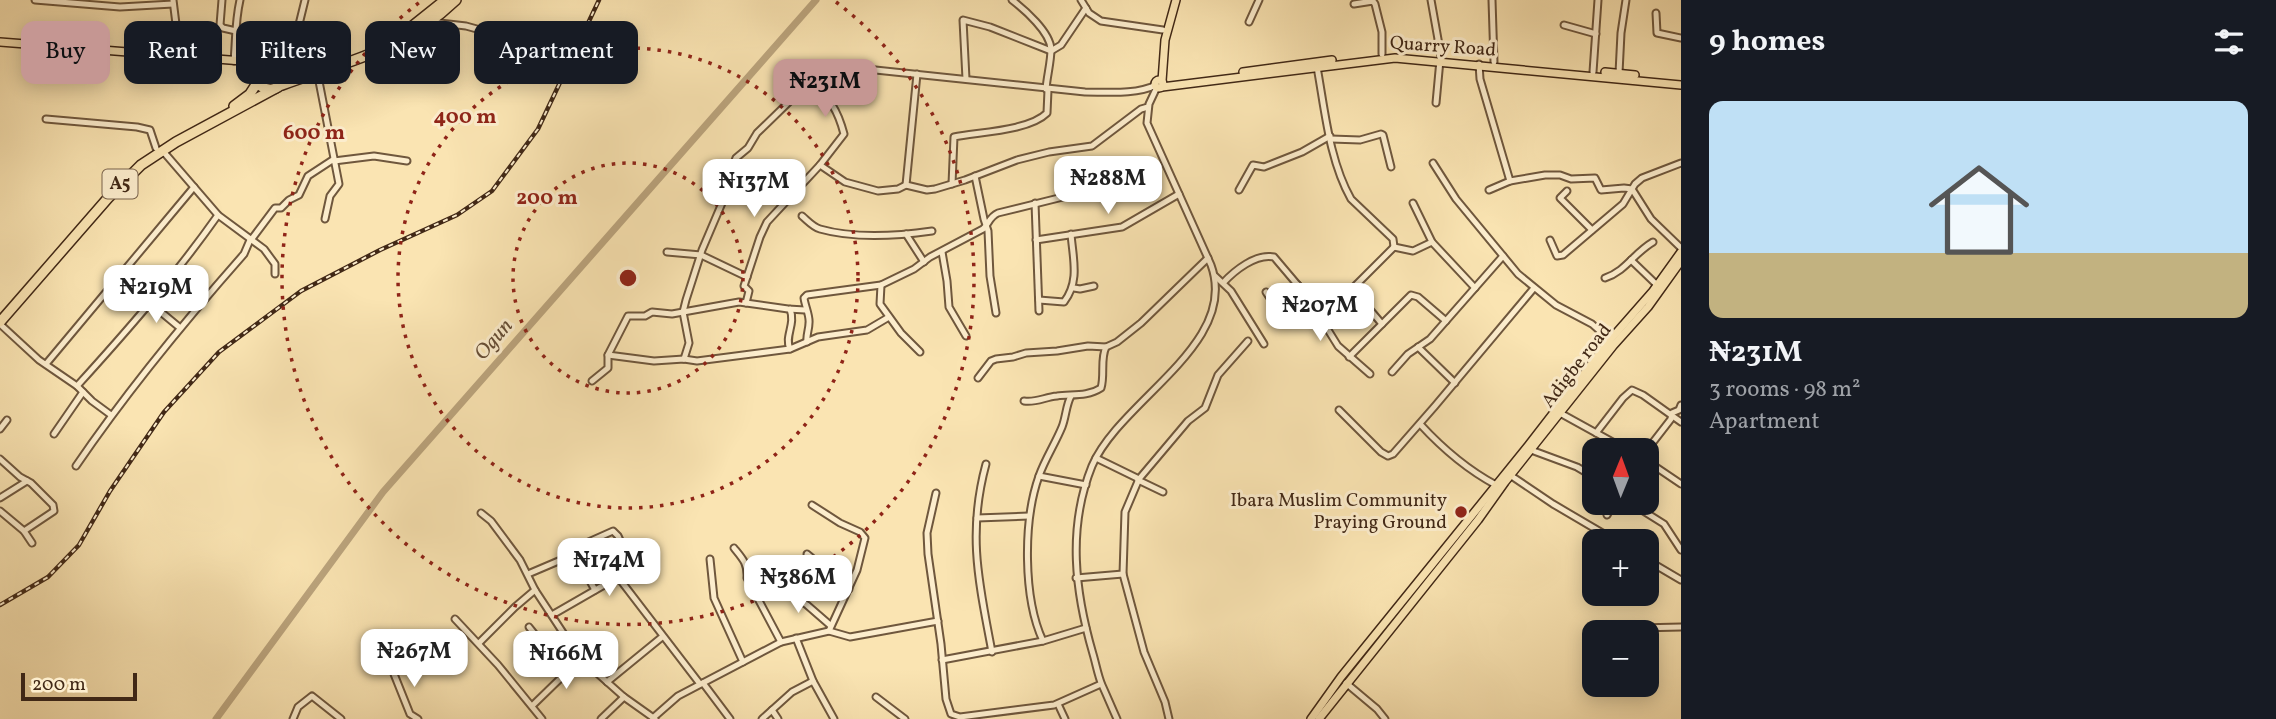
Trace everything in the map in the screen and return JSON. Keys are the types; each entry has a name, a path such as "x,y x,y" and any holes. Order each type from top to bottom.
{"highway":[{"name":"A5","path":"351,55 373,48 416,24 445,0"},
{"name":"A5","path":"432,21 456,0"},
{"name":"A5","path":"0,314 110,187 132,166 239,102 250,94 256,84"},
{"path":"259,84 262,88 279,87 281,84"},
{"name":"A5","path":"0,323 120,184 159,149 286,84"}],"main road":[{"path":"1159,84 1163,30 1174,0"},
{"path":"1159,84 1174,0"},
{"path":"0,42 21,44"},
{"name":"Quarry Road","path":"1159,84 1382,54 1619,73 1681,83"},
{"name":"Quarry Road","path":"1159,84 1395,58 1441,58 1681,83"},
{"name":"Adigbe road","path":"1498,489 1531,450 1610,340 1657,285 1681,250"},
{"name":"Adigbe road","path":"1559,410 1648,307 1681,261"},
{"path":"1319,719 1559,410"},
{"path":"1311,719 1341,677 1498,489"}],"street":[{"path":"34,0 120,7 173,2 175,21"},
{"path":"222,0 220,25 236,31"},
{"path":"236,31 234,26 240,0"},
{"path":"300,21 305,0"},
{"path":"952,184 954,137 1024,125 1046,113 1051,51 1049,41 1034,19 1012,0"},
{"path":"1081,0 1091,16 1101,21 1163,30"},
{"path":"1249,22 1259,0"},
{"path":"1354,4 1372,0 1380,22 1382,54"},
{"path":"1431,0 1441,58 1436,103"},
{"path":"1492,0 1494,62"},
{"path":"1593,72 1598,0"},
{"path":"1619,73 1626,0"},
{"path":"1051,51 1061,45 1086,8"},
{"path":"1656,13 1657,33 1681,38"},
{"path":"966,79 965,20 1051,51"},
{"path":"1564,24 1596,34"},
{"path":"1479,64 1480,79 1510,181"},
{"path":"684,359 689,343 683,312 701,255 728,189 728,178 736,158 790,101 803,72 812,66 1085,92 1149,89 1159,84"},
{"path":"1317,67 1337,164 1351,199 1394,239 1394,247 1354,287 1355,292 1382,324"},
{"path":"906,185 917,74"},
{"path":"319,84 339,184 330,196 325,219"},
{"path":"1117,719 1101,684 1076,578 1075,545 1086,485 1096,458 1127,415 1176,366 1203,333 1215,300 1215,276 1147,123 1148,107 1159,84"},
{"path":"746,303 749,291 744,286 767,222 844,136 833,107 823,96 795,85"},
{"path":"820,165 845,182 878,191 898,189 906,185 927,190 952,184 1027,157 1092,146 1141,109 1148,107"},
{"path":"46,119 150,130 159,149 218,215 264,249 275,264 275,274"},
{"path":"1239,190 1254,165 1264,167 1331,137 1360,140 1381,134 1391,167"},
{"path":"76,466 111,415 179,327 244,254 275,208 281,208 299,195 308,176 334,160 374,156 407,161"},
{"path":"1433,163 1455,199 1518,274 1568,313 1592,324 1610,340"},
{"path":"1550,240 1557,256 1560,256 1580,243 1623,204 1642,178 1681,163"},
{"path":"1489,190 1510,181 1545,175 1560,175 1571,179 1595,178 1601,190 1632,190 1651,219 1681,250"},
{"path":"975,176 990,243 990,276 996,313"},
{"path":"807,342 810,321 804,299 807,295 881,285 914,269 986,226 991,216 1079,193 1098,184"},
{"path":"46,364 194,187"},
{"path":"1567,191 1560,198 1592,230"},
{"path":"1036,240 1122,227 1179,194"},
{"path":"1035,203 1039,311"},
{"path":"1413,203 1432,242 1475,288"},
{"path":"77,386 150,303 218,215"},
{"path":"802,216 821,230 862,235 932,231"},
{"path":"906,234 924,262"},
{"path":"1038,300 1064,302 1074,288 1071,234"},
{"path":"1394,247 1413,251 1432,242"},
{"path":"1605,278 1619,274 1653,242"},
{"path":"667,252 701,255 747,277"},
{"path":"942,252 949,307 966,336"},
{"path":"1223,284 1240,268 1271,255 1307,296 1332,338 1349,357 1370,374"},
{"path":"1392,372 1408,354 1430,339 1503,256"},
{"path":"978,378 991,361 996,359 1093,345 1106,347 1117,342 1141,324 1208,258"},
{"path":"1631,260 1657,285"},
{"path":"1215,276 1231,290 1264,344"},
{"path":"881,285 880,304 901,333 920,352"},
{"path":"1266,292 1274,304 1298,285"},
{"path":"1074,288 1094,286"},
{"path":"1339,410 1378,449 1388,456 1393,454 1534,288"},
{"path":"1349,357 1411,295 1418,297 1446,321"},
{"path":"592,381 608,368 608,355 628,316 645,316 652,312 672,314 739,302 805,310"},
{"path":"150,303 179,327"},
{"path":"790,309 793,317 788,344 790,349"},
{"path":"608,355 654,361 697,361 790,349 818,337 867,330 889,317"},
{"path":"0,323 39,360 77,386 111,415"},
{"path":"1169,719 1165,702 1144,652 1123,574 1125,512 1138,480 1188,421 1205,408 1218,375 1248,341"},
{"path":"1024,401 1089,394 1101,388 1104,376 1103,352 1106,347"},
{"path":"1418,348 1455,383"},
{"path":"1596,433 1632,390 1681,422"},
{"path":"54,434 83,392"},
{"path":"1043,641 1036,622 1030,587 1027,557 1029,516 1039,476 1062,425 1071,396"},
{"path":"1656,438 1672,413 1679,410 1681,405"},
{"path":"1559,410 1605,438"},
{"path":"0,429 7,421"},
{"path":"1420,424 1443,449 1498,489"},
{"path":"1531,450 1582,470"},
{"path":"1096,458 1163,492"},
{"path":"0,459 31,483 53,505 54,510 24,531"},
{"path":"986,464 977,518 975,557 992,652"},
{"path":"1659,469 1681,484"},
{"path":"1510,475 1596,529"},
{"path":"1039,476 1086,485"},
{"path":"0,498 27,481"},
{"path":"936,493 927,544 949,717 1058,704 1101,684"},
{"path":"481,513 491,521 515,552 535,590 579,657 624,697 654,718 667,704 701,683 781,642 830,628 859,565 865,544 864,536 812,505"},
{"path":"0,511 24,531 32,543"},
{"path":"1650,515 1664,524 1681,551"},
{"path":"977,518 1029,516"},
{"path":"595,590 575,554 575,548 613,531 635,572"},
{"path":"734,548 748,568 747,579 781,642"},
{"path":"528,574 575,554"},
{"path":"807,554 849,589"},
{"path":"710,559 714,598 743,662"},
{"path":"552,615 618,577 654,562"},
{"path":"1659,567 1681,580"},
{"path":"1076,578 1123,574"},
{"path":"618,577 662,637 730,719"},
{"path":"779,586 807,605 830,628 850,637 938,621"},
{"path":"479,643 535,590"},
{"path":"456,619 542,719"},
{"path":"529,627 557,662 568,671"},
{"path":"1659,628 1681,627"},
{"path":"942,660 1043,641 1086,628"},
{"path":"607,682 662,637"},
{"path":"796,638 813,681 834,719"},
{"path":"532,706 579,657"},
{"path":"394,674 410,714 418,719"},
{"path":"762,719 792,692 813,681"},
{"path":"1346,683 1385,719"},
{"path":"293,719 298,707 312,696 341,719"},
{"path":"601,719 624,697"},
{"path":"876,697 905,719"},
{"path":"1058,704 1065,719"},
{"path":"772,710 778,719"},
{"path":"403,719 410,714"}],"waterway":[{"name":"Ogun","path":"216,719 383,492 816,0"}],"railway":[{"path":"0,605 48,577 79,545 110,491 164,412 219,352 301,291 380,250 457,215 492,191 538,129 599,0"}],"place":[{"name":"Ibara Muslim Community Praying Ground","path":"1461,512"}]}
